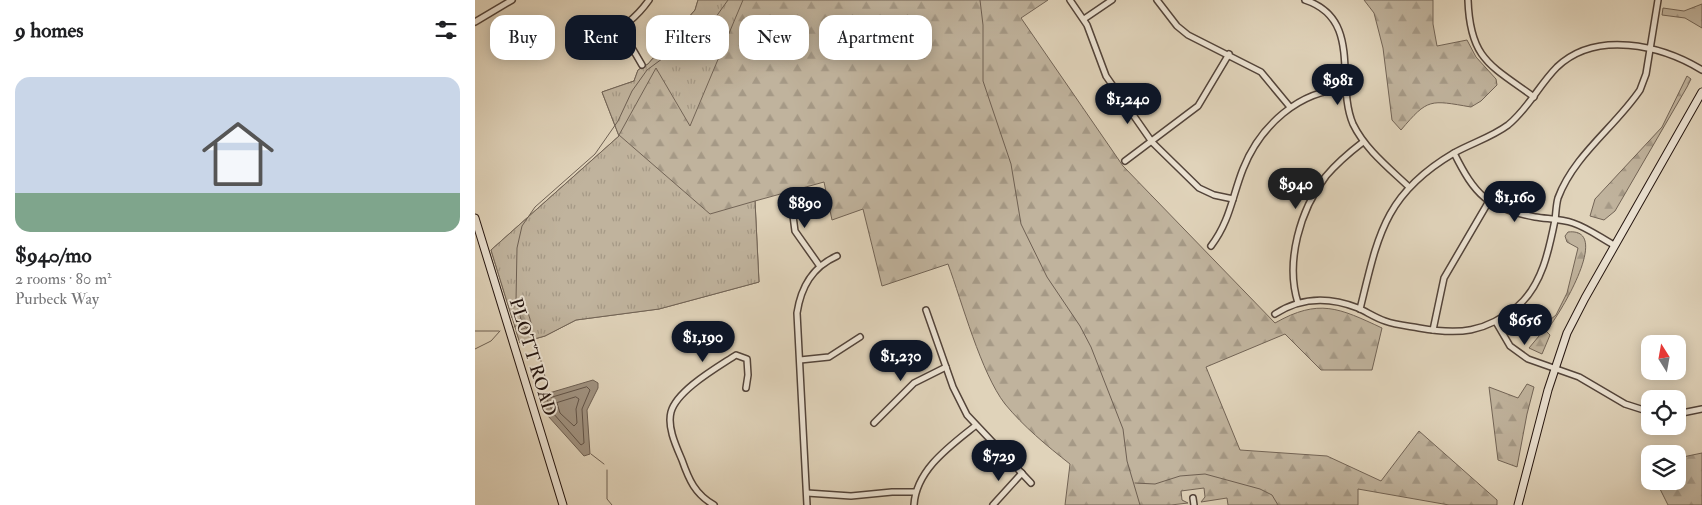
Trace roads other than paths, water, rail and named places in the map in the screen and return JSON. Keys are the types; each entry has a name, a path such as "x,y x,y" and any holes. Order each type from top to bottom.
{"street":[{"path":"475,22 512,0"},
{"path":"636,17 649,0"},
{"path":"1070,0 1084,19 1107,76 1152,142 1199,188 1214,195 1233,199"},
{"path":"1084,19 1112,0"},
{"path":"1157,0 1177,26 1188,35 1229,54 1261,72 1289,107"},
{"path":"1305,0 1329,16 1342,36 1346,90 1351,117 1363,142 1409,187"},
{"path":"1468,0 1469,26 1478,50 1490,65 1534,97"},
{"path":"1275,314 1298,303 1333,300 1360,309 1386,321 1457,333 1470,331 1496,322 1518,305 1533,287 1543,266 1555,220 1557,201 1565,182 1572,170 1640,90 1646,74 1658,0"},
{"path":"1360,309 1377,242 1383,226 1390,211 1409,187 1454,153 1508,125 1534,97 1555,68 1575,54 1591,47 1622,46 1674,55 1702,70"},
{"path":"1125,161 1198,106 1229,54"},
{"path":"636,55 642,65"},
{"path":"1211,246 1229,217 1233,199 1252,150 1264,133 1289,107 1320,92 1346,90"},
{"path":"1518,505 1554,369 1576,315 1702,92"},
{"path":"1298,303 1294,290 1295,253 1299,233 1310,202 1335,166 1363,142"},
{"path":"1454,153 1470,184 1489,201 1512,212 1582,227 1614,246"},
{"path":"790,193 795,231 819,265"},
{"path":"1433,330 1444,278 1489,201"},
{"name":"PLOTT ROAD","path":"475,218 563,505"},
{"path":"807,505 797,313 799,298 805,285 819,265 837,256"},
{"path":"926,310 946,367 967,415 975,426 1031,483"},
{"path":"1496,322 1506,340 1516,351 1528,359 1584,379 1625,404 1641,409"},
{"path":"800,360 829,357 847,348 860,337"},
{"path":"714,505 702,498 690,482 674,440 671,413 675,404 694,384 713,368 737,355 747,359 748,375 746,388"},
{"path":"874,423 915,383 946,367"},
{"path":"1686,412 1702,409"},
{"path":"914,505 915,492 923,476 939,458 975,426"},
{"path":"993,505 1022,473"},
{"path":"807,493 851,496 915,492"},
{"path":"1193,498 1194,505"}],"water":[{"path":"593,380 598,383 598,388 587,410 590,454 584,456 548,416 539,396"}],"waterway":[{"path":"546,381 540,357 528,330 522,323 516,301 517,248 522,226 535,207 595,154 618,121 632,91 647,70 713,21 728,0"},
{"path":"980,0 983,25 983,81 1011,164 1021,224 1047,277 1080,326 1091,347 1123,429 1127,461 1140,505"},
{"path":"514,327 521,323"},
{"path":"475,331 499,331"},
{"path":"475,349 491,341 500,331"},
{"path":"591,454 604,464"},
{"path":"607,470 607,499 612,505"},
{"path":"1135,483 1155,484 1180,476 1205,474 1260,489 1272,495 1278,505"}]}
